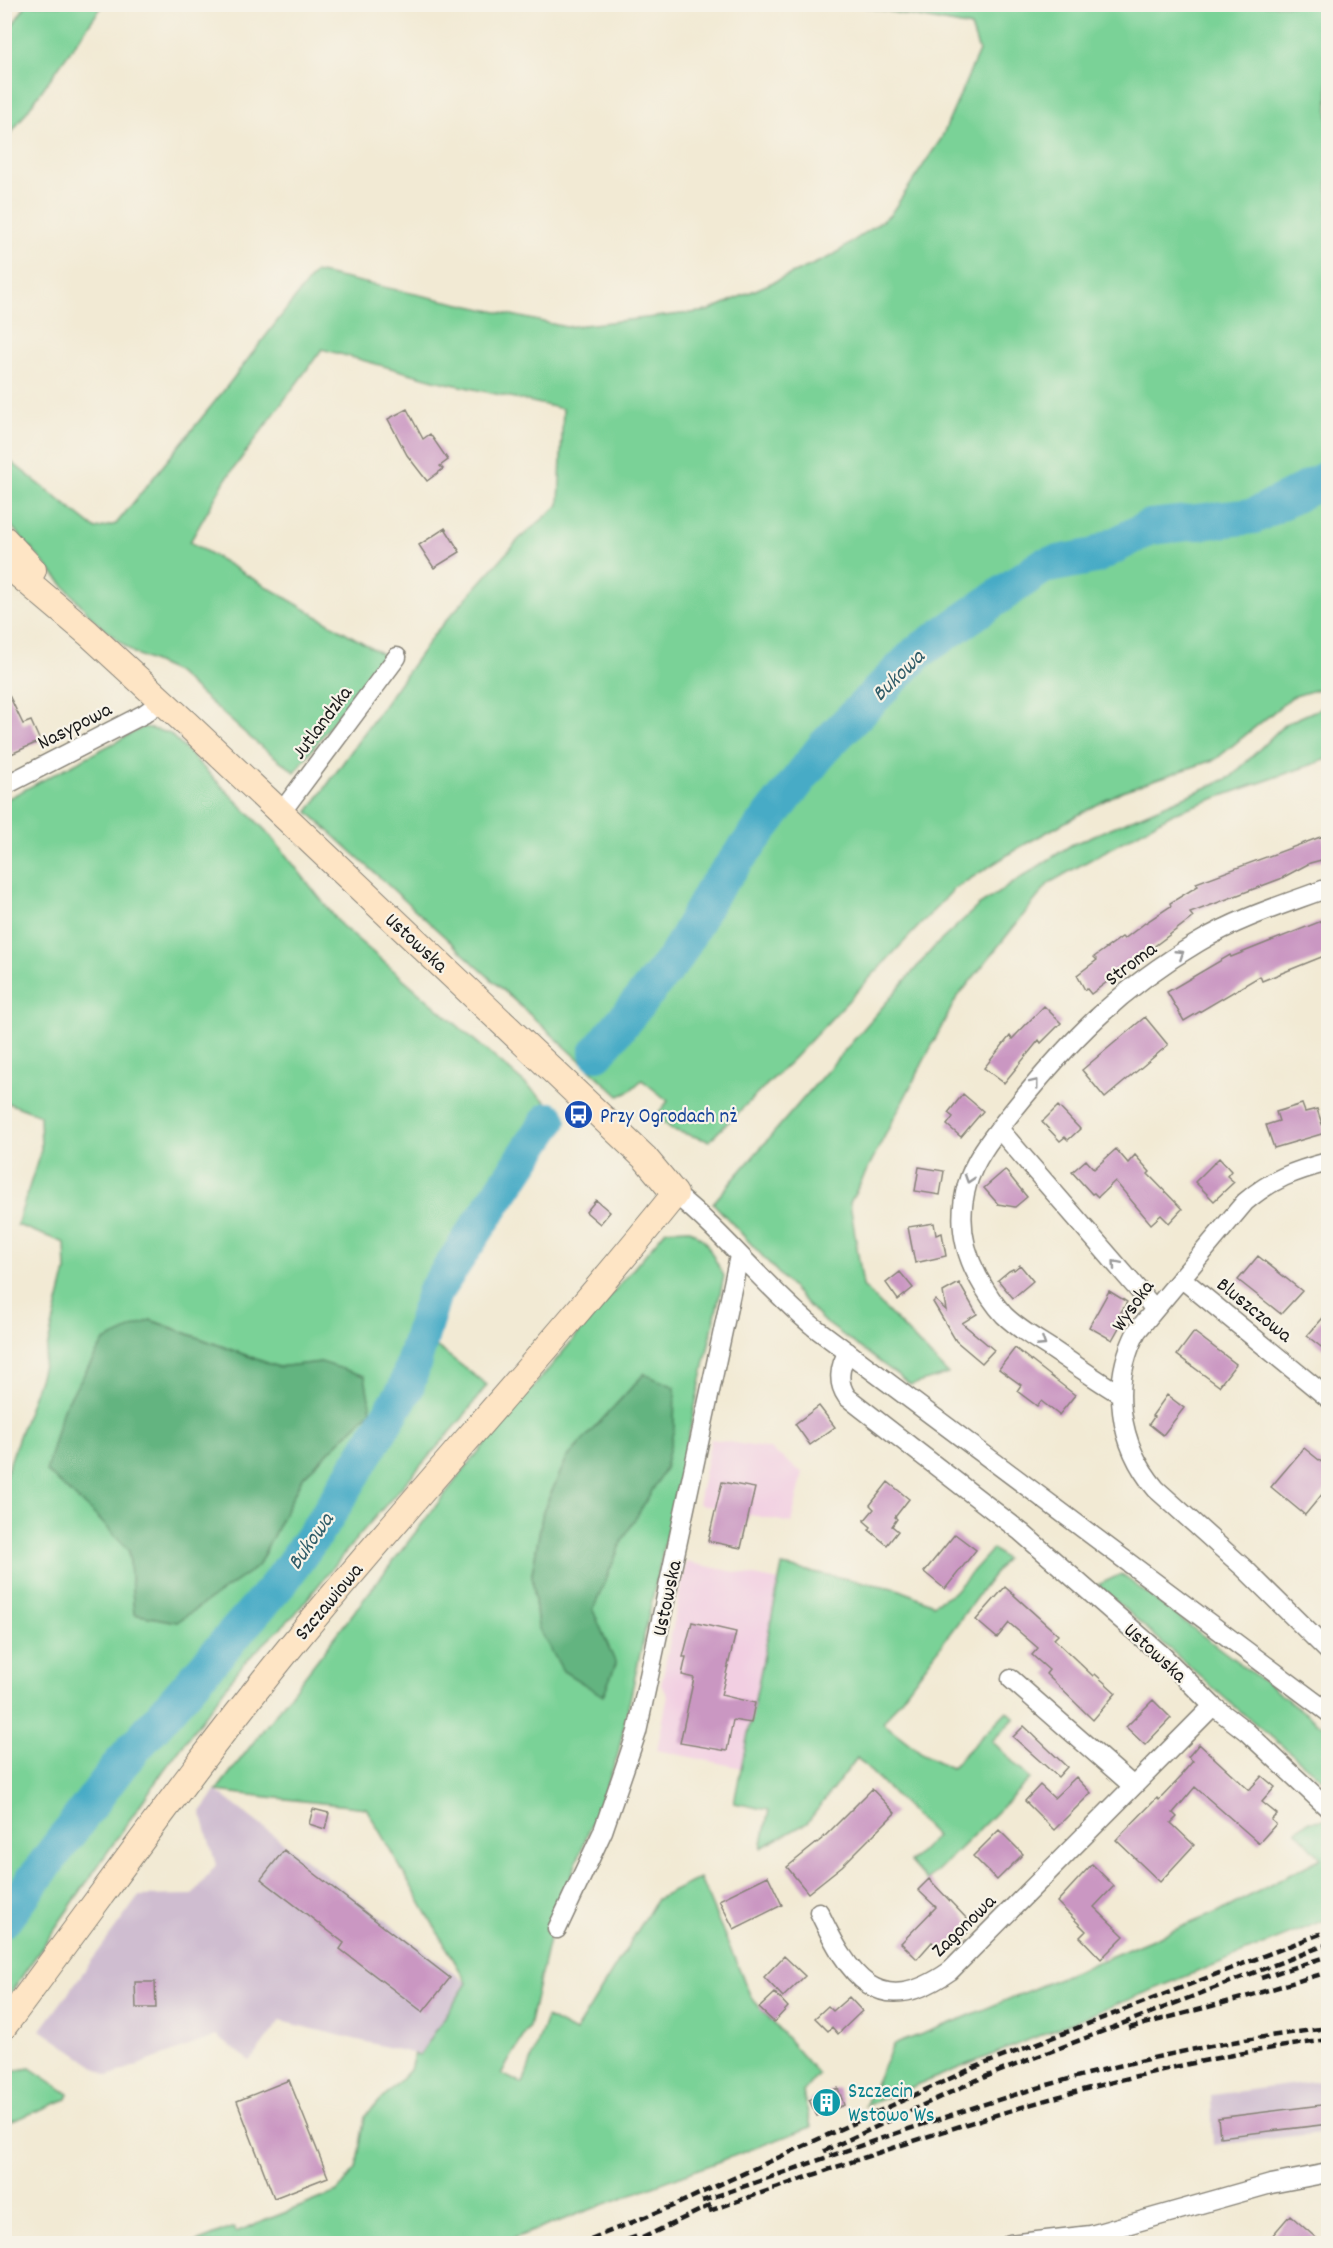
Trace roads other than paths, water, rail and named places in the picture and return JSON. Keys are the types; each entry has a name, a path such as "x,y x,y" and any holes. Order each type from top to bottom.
{"street":[{"name":"Ustowska","path":"4,540 88,633"},
{"name":"Ustowska","path":"4,562 88,633 162,701 645,1158 675,1194 802,1317 1329,1712"},
{"name":"Jutlandzka","path":"280,814 397,657"},
{"name":"Nasypowa","path":"4,786 144,714 162,701"},
{"name":"Stroma","path":"1120,1394 1022,1330 1004,1314 984,1288 973,1265 962,1221 964,1196 977,1160 999,1129 1068,1045 1126,992 1178,955 1222,930 1329,888"},
{"path":"999,1129 1154,1308"},
{"name":"Wysoka","path":"1329,1162 1285,1175 1258,1191 1245,1202 1137,1330 1126,1353 1120,1394 1128,1440 1147,1478 1156,1489 1245,1569 1329,1650"},
{"name":"Szczawiowa","path":"4,2026 227,1726 294,1642 399,1516 619,1263 675,1194"},
{"name":"Ustowska","path":"557,1929 603,1831 637,1732 739,1256"},
{"name":"Bluszczowa","path":"1181,1278 1329,1398"},
{"name":"Ustowska","path":"848,1352 843,1360 840,1376 842,1391 847,1398 1021,1532 1163,1656 1213,1706 1247,1732 1329,1808"},
{"path":"1011,1678 1133,1786"},
{"name":"Zagonowa","path":"819,1912 838,1951 855,1976 866,1985 901,1993 926,1986 950,1971 1213,1706"},
{"path":"1010,2244 1090,2235 1271,2184 1329,2173"}],"waterway":[{"name":"Bukowa","path":"597,1053 676,957 711,893 825,746 918,652 1043,566 1095,556 1150,527 1254,516 1328,478"},
{"name":"Bukowa","path":"4,1919 122,1762 281,1581 324,1521 406,1388 434,1293 549,1120"}],"railway":[{"path":"578,2244 675,2205 971,2069 1328,1931"},
{"path":"824,2151 977,2080 1328,1944"},
{"path":"1261,1978 1328,1956"},
{"path":"1129,2028 1328,1972"},
{"path":"702,2201 942,2118 1087,2074 1207,2047 1328,2028"},
{"path":"709,2211 1014,2109 1170,2068 1248,2052 1328,2040"},
{"path":"630,2244 715,2203"},
{"path":"615,2244 638,2236"}],"place":[{"name":"Przy Ogrodach nż","path":"579,1115"},
{"name":"Szczecin Wstowo Ws","path":"827,2102"}]}
